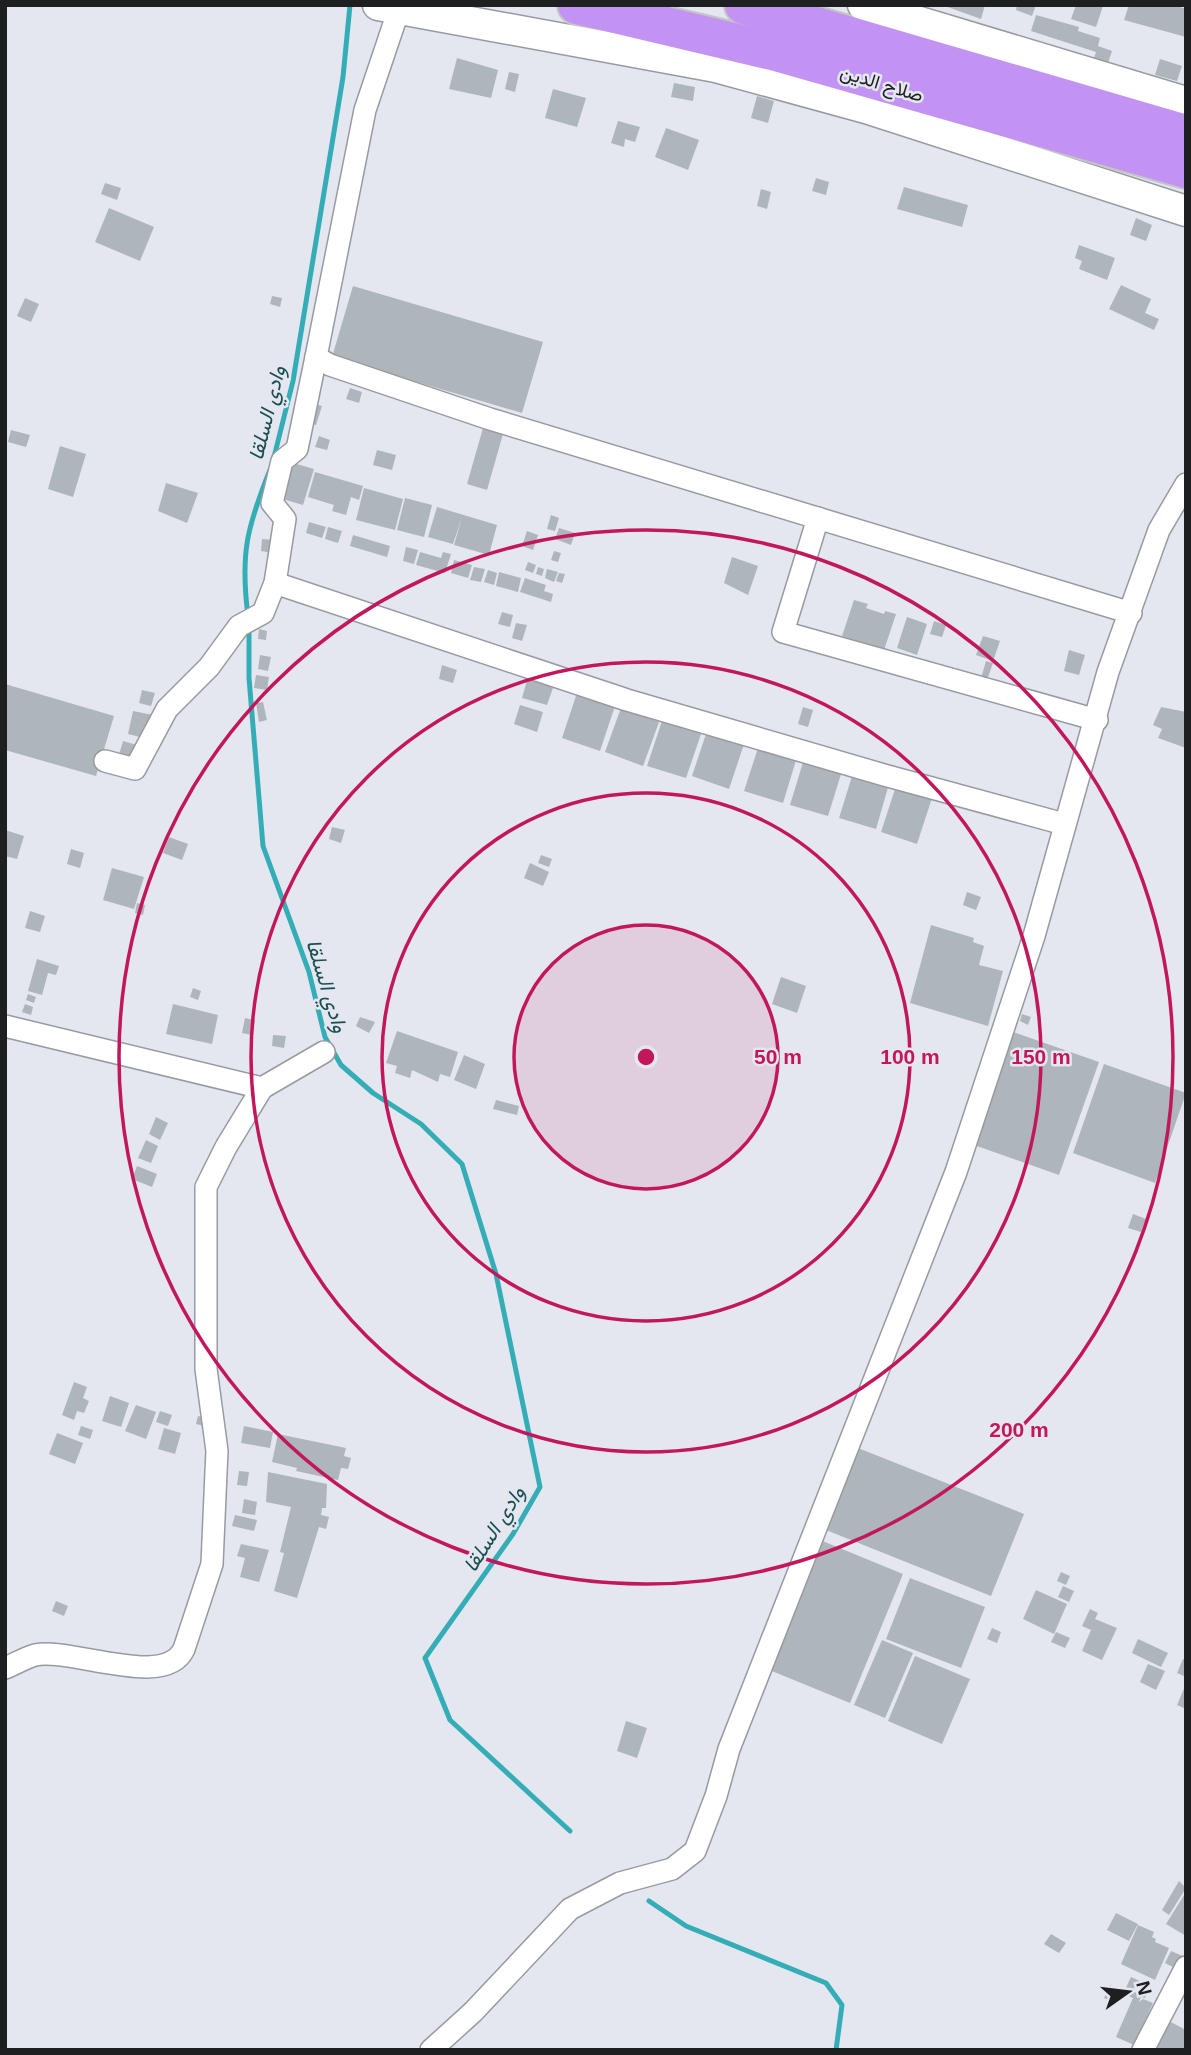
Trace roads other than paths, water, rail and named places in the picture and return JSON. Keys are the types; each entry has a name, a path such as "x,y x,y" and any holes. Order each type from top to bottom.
{"highway":[{"name":"صلاح الدين","path":"576,5 620,9 1186,169"},
{"name":"صلاح الدين","path":"744,5 1186,134"}],"main road":[{"path":"863,5 1186,102"},
{"path":"388,7 716,67 866,108 1186,211"}],"street":[{"path":"105,761 135,769 167,709 209,667 239,626 263,613 275,583 285,519 272,503 282,461 297,449 388,7"},
{"path":"316,357 330,365 490,419 1131,613"},
{"path":"430,2050 472,2012 570,1909 620,1883 672,1869 695,1851 716,1796 729,1749 956,1172 1034,936 1064,824 1097,720 1108,672 1159,530 1186,484"},
{"path":"818,518 783,632 1097,720"},
{"path":"275,583 627,700 897,779 1064,824"},
{"path":"5,1026 262,1088"},
{"path":"5,1668 37,1655 127,1665 168,1666 179,1659 212,1564 217,1461 206,1368 206,1187 226,1147 262,1088 324,1052"},
{"path":"1143,2050 1186,1967"}],"waterway":[{"name":"وادي السلقا","path":"274,457 293,381 343,77 350,5"},
{"name":"وادي السلقا","path":"248,616 245,575 247,541 270,470"},
{"name":"وادي السلقا","path":"249,626 249,678 263,846 309,972 325,1037 341,1065 373,1093 421,1124 462,1164 496,1274 540,1487 513,1534 425,1658 450,1720 570,1831"},
{"name":"وادي السلقا","path":"649,1901 686,1926 826,1983 842,2005 836,2050"}]}
